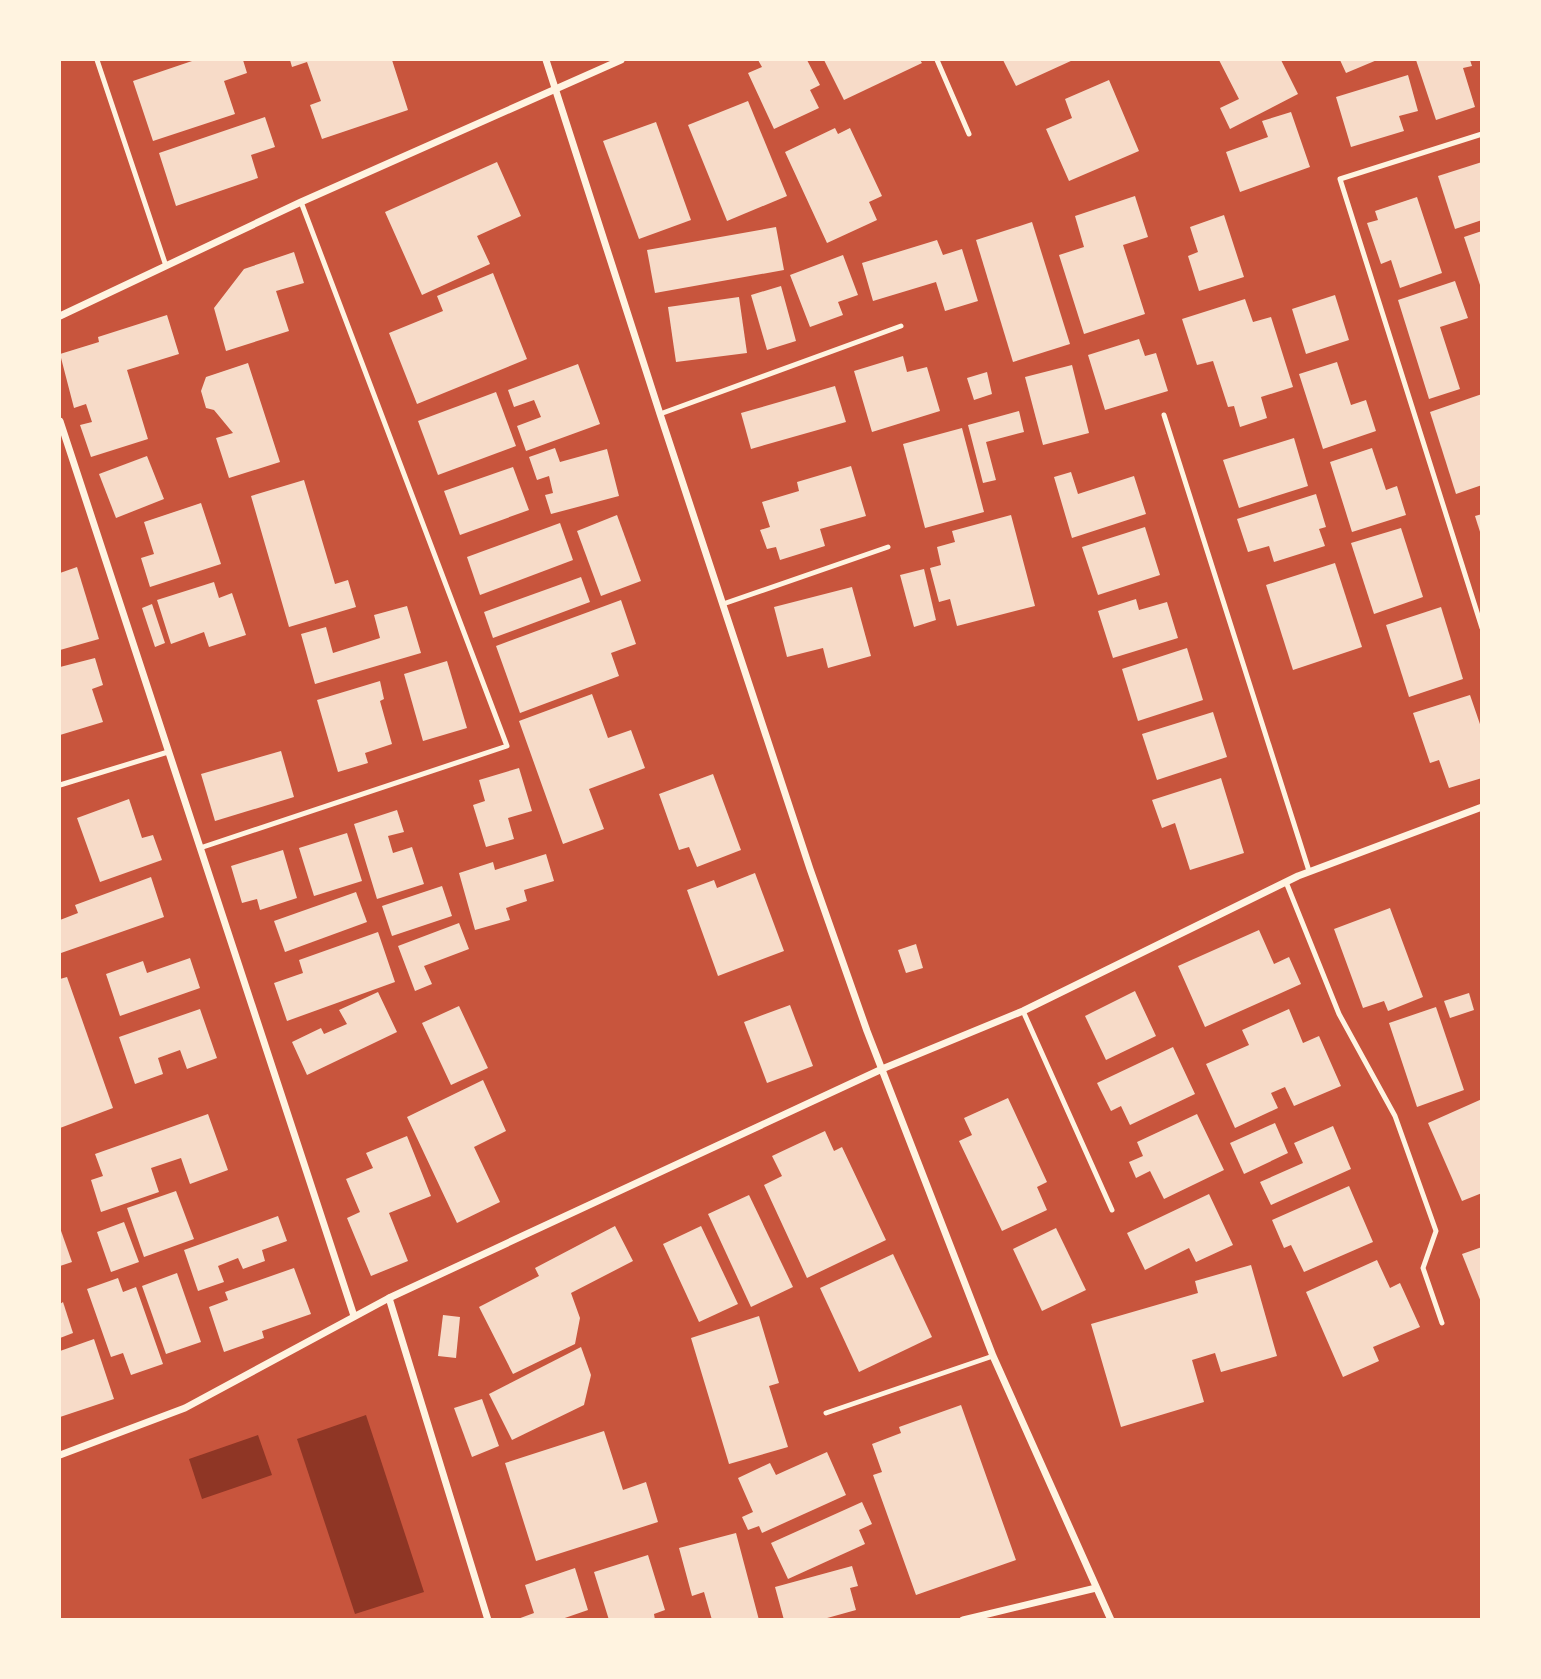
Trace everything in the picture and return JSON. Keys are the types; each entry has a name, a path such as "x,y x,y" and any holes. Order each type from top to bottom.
{"street":[{"path":"546,60 810,869 882,1069 993,1356 1111,1619"},
{"path":"60,316 301,202 621,60"},
{"path":"60,421 354,1316"},
{"path":"60,1455 185,1408 389,1298 882,1069 1023,1011 1286,882 1482,807"},
{"path":"389,1298 488,1619"},
{"path":"963,1619 1096,1588"}],"lane":[{"path":"97,60 166,266"},
{"path":"937,60 970,134"},
{"path":"1482,134 1340,179 1482,628"},
{"path":"200,848 507,746 301,202"},
{"path":"660,414 901,326"},
{"path":"1164,415 1309,872"},
{"path":"723,604 888,547"},
{"path":"60,785 168,752"},
{"path":"1286,882 1339,1014 1395,1116 1436,1231 1423,1268 1442,1323"},
{"path":"1023,1011 1112,1210"},
{"path":"826,1413 993,1356"}],"shaded area":[{"path":"366,1415 424,1592 355,1614 297,1439"},
{"path":"258,1435 272,1475 202,1499 189,1459"}],"building":[{"path":"195,60 243,60 247,73 224,81 235,114 153,141 133,81"},
{"path":"290,60 392,60 408,110 322,139 310,105 321,101 307,62 292,67"},
{"path":"758,60 807,60 820,85 810,90 819,108 774,129 748,73 762,67"},
{"path":"824,60 920,60 922,63 844,100"},
{"path":"1003,60 1073,60 1016,86"},
{"path":"1219,60 1281,60 1298,94 1230,129 1220,108 1239,99"},
{"path":"1340,60 1377,60 1346,73"},
{"path":"1416,60 1470,60 1472,66 1463,68 1475,107 1436,120"},
{"path":"1408,75 1418,111 1399,116 1404,131 1351,147 1336,97"},
{"path":"1109,80 1139,151 1069,181 1046,129 1072,118 1065,99"},
{"path":"748,101 787,196 727,221 688,125"},
{"path":"1291,112 1310,167 1240,192 1226,152 1268,137 1262,121"},
{"path":"265,117 275,147 251,155 258,178 176,206 159,153"},
{"path":"656,122 691,220 639,239 603,141"},
{"path":"835,128 838,134 850,128 882,196 869,202 877,220 827,243 785,152"},
{"path":"497,162 521,216 477,236 490,264 422,295 385,212"},
{"path":"1482,162 1482,220 1455,229 1438,176"},
{"path":"1135,196 1148,237 1123,245 1145,314 1084,334 1059,255 1084,247 1075,216"},
{"path":"1417,197 1442,273 1400,288 1391,260 1381,264 1367,223 1378,220 1375,211"},
{"path":"1224,215 1244,277 1199,291 1188,256 1198,252 1190,227"},
{"path":"1032,222 1070,344 1013,362 976,240"},
{"path":"776,227 784,270 655,293 647,250"},
{"path":"1482,231 1482,288 1481,288 1464,237"},
{"path":"937,240 943,255 962,249 978,301 945,311 936,282 873,301 862,263"},
{"path":"294,252 304,283 276,291 289,331 226,351 214,308 244,269"},
{"path":"843,255 858,295 838,302 843,315 810,327 790,275"},
{"path":"493,273 527,359 417,404 389,333 443,311 437,296"},
{"path":"1455,281 1468,318 1440,327 1460,389 1429,399 1398,300"},
{"path":"781,286 796,341 767,350 751,295"},
{"path":"1335,295 1349,340 1306,354 1292,309"},
{"path":"739,297 747,353 676,362 668,307"},
{"path":"1245,299 1253,322 1271,317 1293,387 1261,397 1267,418 1240,427 1234,406 1228,407 1213,361 1197,365 1182,319"},
{"path":"167,315 179,354 127,370 148,439 91,457 80,425 92,422 86,404 74,408 60,354 99,342 98,337"},
{"path":"1139,339 1145,356 1156,353 1168,391 1105,410 1088,355"},
{"path":"903,356 907,372 927,367 940,411 872,432 854,371"},
{"path":"1337,362 1351,405 1366,400 1376,431 1323,449 1299,374"},
{"path":"248,363 280,462 229,478 216,438 233,433 214,410 206,408 201,391 206,377"},
{"path":"578,364 600,424 526,451 517,426 541,417 534,400 514,407 508,390"},
{"path":"1072,365 1089,433 1043,445 1025,377"},
{"path":"987,372 992,394 974,400 967,378"},
{"path":"835,386 846,422 751,449 741,413"},
{"path":"496,392 516,446 438,475 418,421"},
{"path":"1482,394 1482,485 1456,494 1430,412"},
{"path":"1019,411 1024,432 986,442 996,480 983,483 968,425"},
{"path":"962,428 984,512 925,528 903,444"},
{"path":"1294,438 1308,486 1239,508 1223,460"},
{"path":"555,448 560,462 607,449 619,496 551,514 545,495 553,493 549,476 537,480 529,457"},
{"path":"1372,448 1386,490 1397,486 1406,515 1352,532 1330,462"},
{"path":"147,456 164,499 116,518 99,474"},
{"path":"851,466 866,516 820,529 825,546 780,560 776,547 767,549 760,530 770,527 762,502 799,491 797,482"},
{"path":"513,467 529,510 460,535 444,491"},
{"path":"1071,472 1078,494 1134,476 1146,514 1072,538 1054,477"},
{"path":"304,480 335,584 348,580 356,607 289,627 251,496"},
{"path":"1316,494 1326,527 1319,529 1325,546 1274,562 1269,546 1248,552 1237,519"},
{"path":"201,503 221,564 150,587 141,558 154,554 144,522"},
{"path":"1482,514 1482,535 1481,535 1475,516"},
{"path":"617,515 641,581 601,596 577,531"},
{"path":"1011,515 1035,606 957,626 950,599 939,602 930,568 941,565 937,547 955,542 952,531"},
{"path":"560,523 573,560 480,595 467,557"},
{"path":"1145,527 1160,575 1098,595 1082,547"},
{"path":"1401,528 1423,597 1374,614 1351,543"},
{"path":"1335,563 1362,647 1293,670 1266,585"},
{"path":"77,567 99,639 60,650 60,573"},
{"path":"924,569 936,620 914,627 900,575"},
{"path":"581,577 590,602 493,638 484,612"},
{"path":"214,582 219,598 232,593 246,635 209,647 204,632 171,644 157,600"},
{"path":"852,587 871,656 828,668 823,648 787,657 774,607"},
{"path":"1136,599 1139,610 1167,602 1178,638 1113,658 1098,611"},
{"path":"621,600 636,644 611,653 619,676 520,713 496,646"},
{"path":"152,604 165,643 155,647 142,608"},
{"path":"407,606 421,653 315,684 301,634 326,627 333,653 380,638 374,615"},
{"path":"1441,607 1463,679 1409,697 1386,625"},
{"path":"1187,648 1203,700 1138,721 1122,669"},
{"path":"95,658 103,685 92,689 103,722 60,735 60,667"},
{"path":"447,661 467,728 423,741 404,674"},
{"path":"380,681 384,699 380,701 392,744 365,753 368,763 338,772 317,700"},
{"path":"592,694 608,738 631,730 645,768 589,789 604,829 563,844 519,721"},
{"path":"1470,695 1482,730 1482,778 1449,788 1439,760 1430,763 1413,713"},
{"path":"1213,712 1227,757 1157,780 1142,734"},
{"path":"281,751 294,797 215,821 201,774"},
{"path":"519,768 532,811 508,818 514,839 486,847 473,805 485,801 479,780"},
{"path":"713,774 741,850 697,867 689,847 679,850 659,794"},
{"path":"1221,778 1244,853 1190,870 1175,823 1162,828 1152,800"},
{"path":"129,799 142,838 153,835 162,860 100,882 77,818"},
{"path":"397,810 404,832 388,836 393,853 412,847 424,884 377,899 354,824"},
{"path":"347,833 362,881 314,896 299,848"},
{"path":"283,850 297,898 260,910 257,899 242,903 231,866"},
{"path":"546,854 554,881 524,890 527,901 506,908 510,920 475,930 459,873 493,862 495,870"},
{"path":"755,873 784,951 718,976 687,890 714,880 717,888"},
{"path":"151,877 164,917 61,953 60,920 78,913 75,905"},
{"path":"442,886 452,916 392,936 382,906"},
{"path":"356,892 367,922 285,952 274,921"},
{"path":"1390,908 1423,997 1388,1011 1384,1001 1363,1008 1334,929"},
{"path":"459,923 469,949 424,966 432,984 415,991 398,946"},
{"path":"1259,930 1274,964 1289,957 1301,984 1205,1027 1178,966"},
{"path":"378,932 395,982 287,1021 274,983 303,973 299,960"},
{"path":"916,944 923,968 906,973 898,950"},
{"path":"190,958 200,988 120,1016 106,974 143,961 147,973"},
{"path":"67,977 113,1108 60,1128 60,979"},
{"path":"1135,991 1156,1036 1106,1060 1085,1016"},
{"path":"378,992 397,1032 307,1075 292,1042 321,1028 324,1034 347,1024 339,1010"},
{"path":"1469,993 1474,1010 1450,1018 1444,1001"},
{"path":"790,1005 813,1066 767,1083 744,1022"},
{"path":"459,1006 488,1068 451,1085 422,1023"},
{"path":"1436,1007 1464,1090 1417,1107 1389,1023"},
{"path":"200,1009 217,1058 187,1069 180,1050 158,1058 163,1074 135,1084 119,1037"},
{"path":"1289,1009 1303,1043 1319,1036 1341,1086 1294,1106 1285,1087 1271,1093 1278,1108 1235,1128 1206,1064 1249,1045 1242,1030"},
{"path":"1173,1047 1195,1094 1130,1125 1121,1106 1111,1111 1097,1083"},
{"path":"483,1080 506,1131 474,1147 500,1202 457,1223 407,1117"},
{"path":"1008,1098 1047,1182 1037,1187 1047,1210 1002,1231 959,1141 972,1135 964,1118"},
{"path":"1482,1099 1482,1193 1462,1201 1428,1123"},
{"path":"208,1114 228,1170 190,1184 181,1158 151,1168 159,1192 101,1212 91,1180 103,1176 95,1154"},
{"path":"1197,1114 1224,1170 1164,1199 1150,1171 1136,1178 1129,1162 1143,1156 1137,1142"},
{"path":"1275,1123 1288,1153 1244,1174 1230,1143"},
{"path":"1333,1126 1351,1169 1271,1205 1260,1182 1303,1163 1294,1143"},
{"path":"825,1131 834,1151 842,1147 886,1240 807,1278 764,1185 782,1176 772,1156"},
{"path":"407,1136 431,1196 389,1213 408,1261 371,1276 347,1218 360,1212 346,1179 373,1168 366,1153"},
{"path":"1349,1186 1373,1242 1304,1272 1291,1245 1284,1248 1272,1220"},
{"path":"176,1191 194,1239 144,1257 127,1208"},
{"path":"1209,1194 1233,1245 1196,1262 1189,1248 1145,1270 1127,1233"},
{"path":"749,1195 793,1287 751,1307 708,1214"},
{"path":"278,1216 287,1241 262,1250 265,1261 243,1269 238,1258 218,1266 224,1282 198,1291 184,1250"},
{"path":"124,1222 139,1262 111,1272 97,1232"},
{"path":"615,1226 633,1261 571,1293 580,1318 575,1344 513,1374 479,1307 539,1276 535,1268"},
{"path":"701,1226 738,1304 699,1322 663,1244"},
{"path":"60,1228 72,1262 60,1266"},
{"path":"1056,1228 1086,1290 1042,1311 1013,1249"},
{"path":"1482,1247 1482,1302 1481,1302 1462,1254"},
{"path":"893,1254 932,1337 859,1372 820,1288"},
{"path":"1377,1260 1390,1288 1400,1283 1420,1327 1373,1347 1379,1361 1343,1377 1306,1292"},
{"path":"1251,1265 1277,1356 1221,1372 1215,1353 1192,1360 1204,1402 1121,1427 1091,1324 1198,1293 1195,1281"},
{"path":"294,1268 311,1314 262,1331 264,1338 224,1352 209,1307 228,1300 225,1292"},
{"path":"177,1273 201,1342 166,1354 142,1286"},
{"path":"118,1278 123,1292 136,1287 163,1364 131,1375 123,1353 111,1357 87,1289"},
{"path":"63,1302 73,1333 60,1338 60,1304"},
{"path":"443,1315 460,1317 456,1358 438,1356"},
{"path":"759,1316 779,1383 769,1386 788,1447 729,1464 691,1338"},
{"path":"94,1339 114,1399 60,1417 60,1351"},
{"path":"581,1347 591,1375 584,1405 512,1440 489,1394"},
{"path":"482,1399 499,1446 472,1457 454,1408"},
{"path":"961,1405 1016,1560 916,1595 873,1475 882,1472 872,1444 901,1433 899,1427"},
{"path":"604,1431 623,1490 646,1482 658,1522 536,1561 505,1463"},
{"path":"827,1452 846,1495 762,1533 759,1526 748,1530 742,1517 753,1512 738,1478 770,1463 776,1475"},
{"path":"862,1502 872,1524 859,1530 865,1544 788,1579 771,1543"},
{"path":"736,1533 759,1620 712,1620 704,1592 692,1596 679,1548"},
{"path":"648,1555 665,1610 654,1614 655,1620 609,1620 594,1572"},
{"path":"852,1566 858,1586 850,1588 856,1610 820,1620 784,1620 775,1587"},
{"path":"575,1568 588,1610 559,1620 515,1620 534,1613 525,1585"}]}
